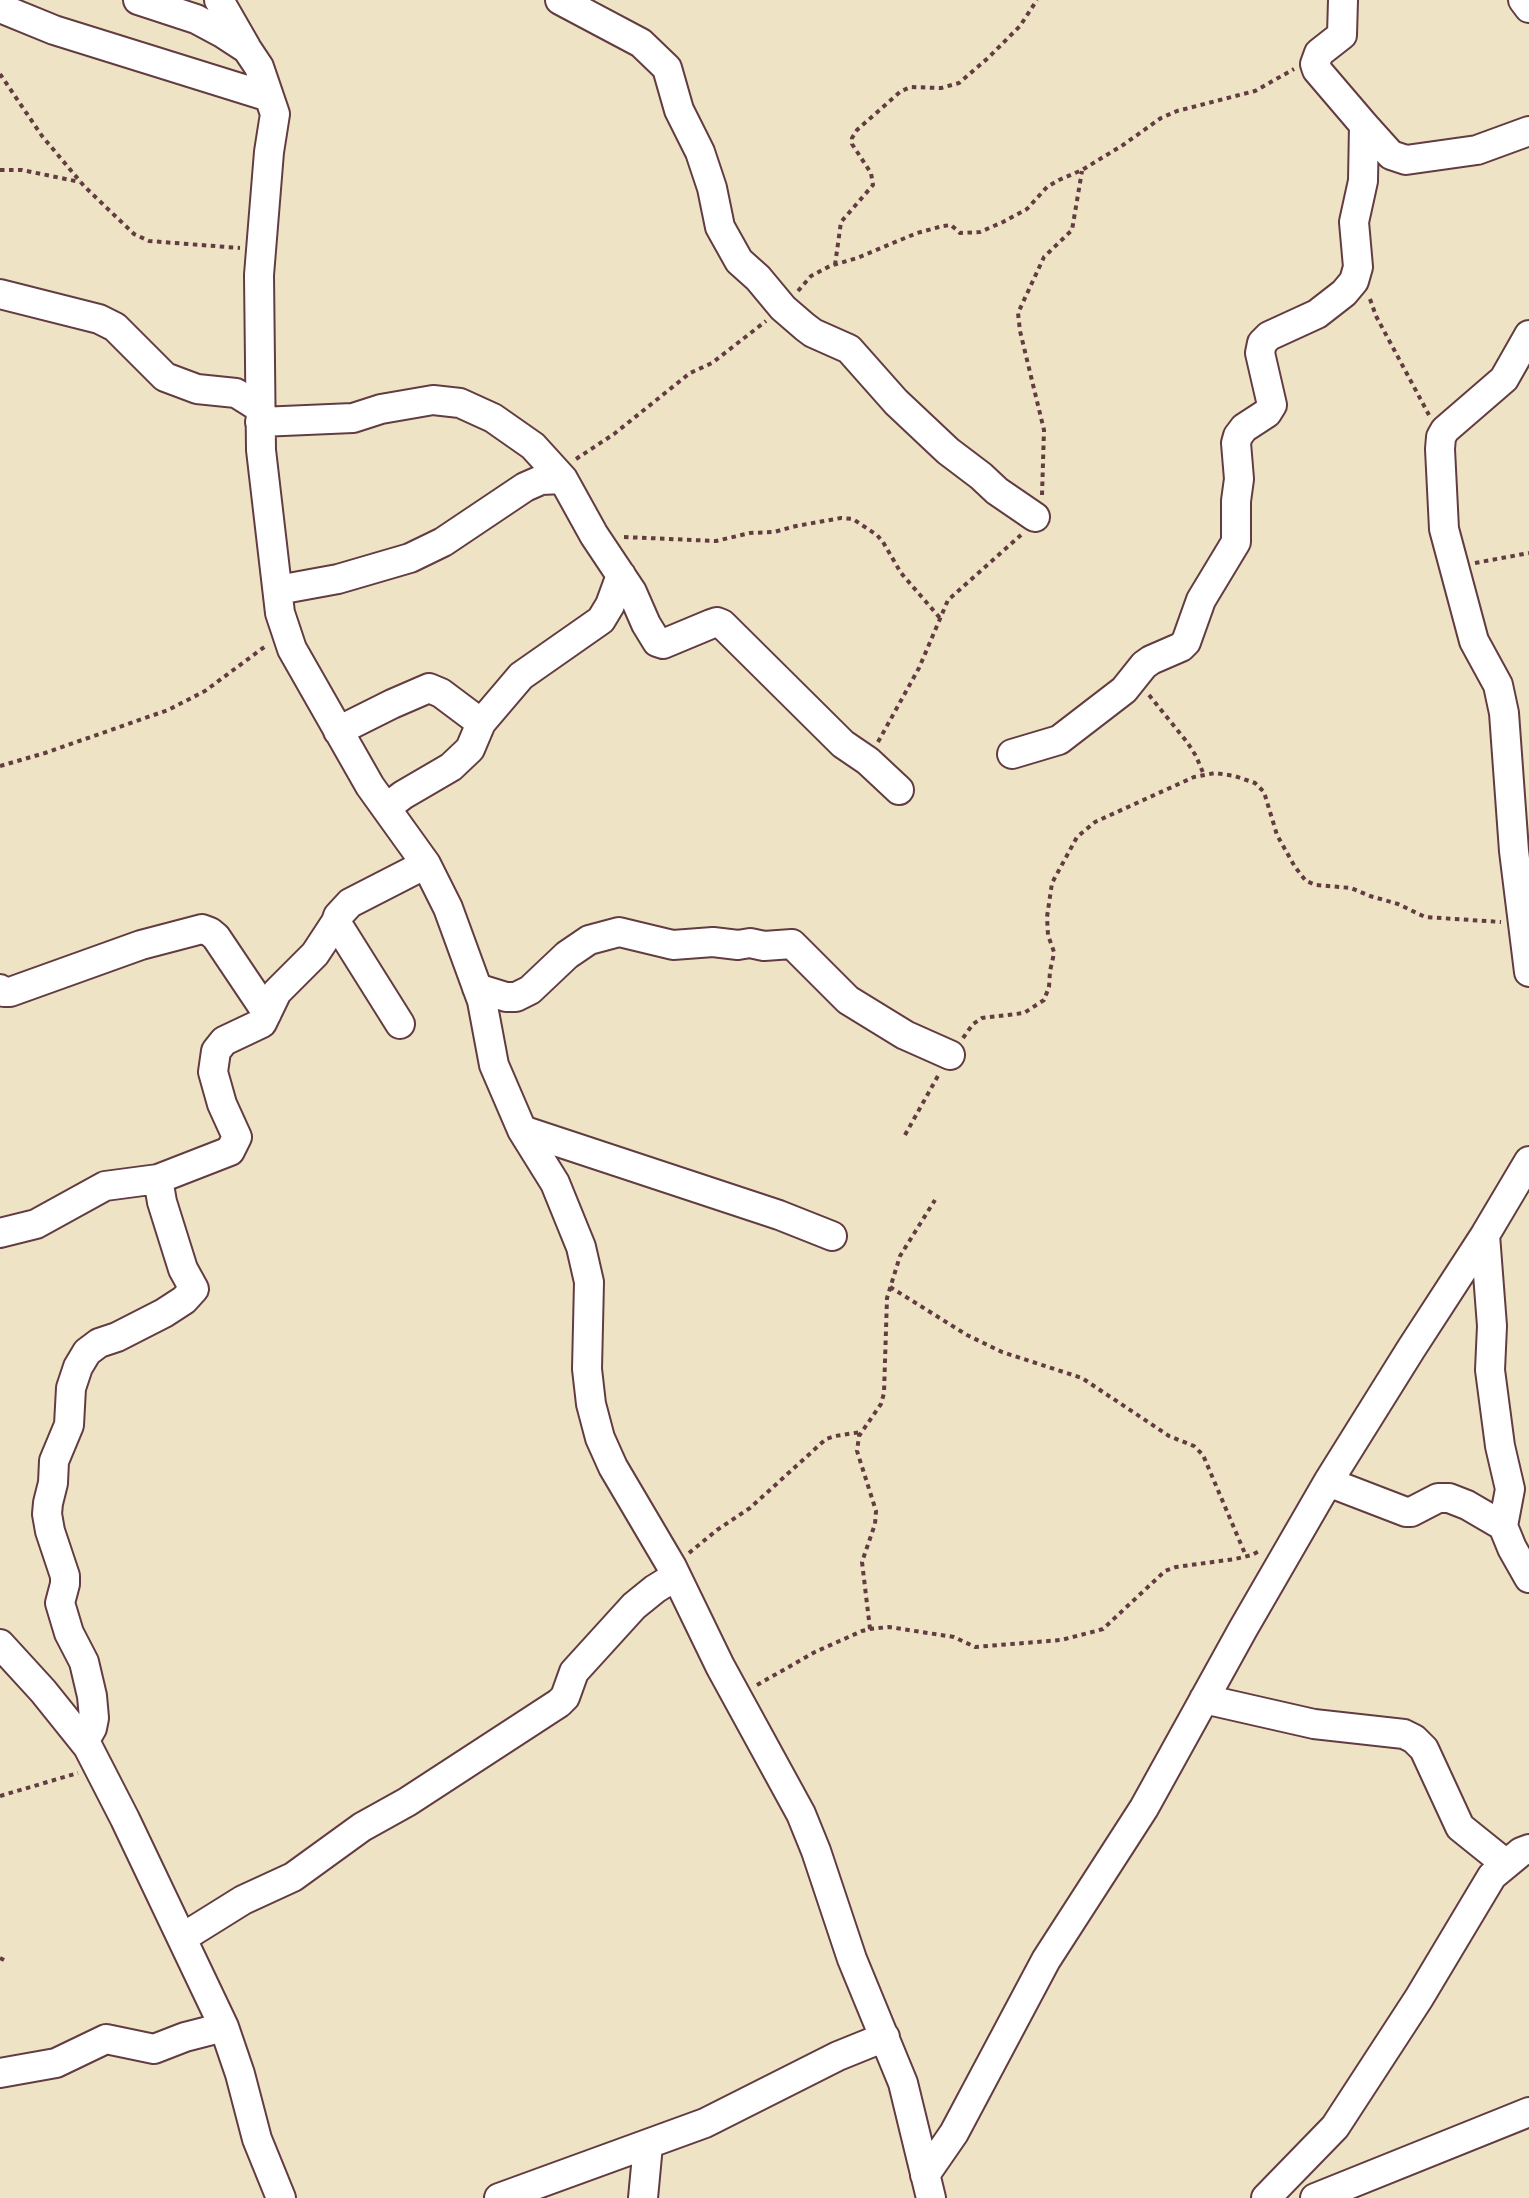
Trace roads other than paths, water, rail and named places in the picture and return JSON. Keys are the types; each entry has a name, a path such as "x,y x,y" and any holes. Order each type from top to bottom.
{"street":[{"path":"138,0 196,19 247,49"},
{"path":"219,0 259,67 275,114 269,152 261,249 260,415 261,450 280,613 292,649 338,731 370,786 426,864 448,908 482,1001 494,1065 522,1130 555,1183 581,1246 590,1282 587,1369 591,1404 600,1438 613,1467 674,1571 736,1696 801,1814 816,1851 852,1959 903,2084 928,2186"},
{"path":"560,0 641,43 667,68 679,110 700,152 712,188 720,227 739,261 758,278 783,308 813,333 849,348 896,402 948,451 997,491 1035,517"},
{"path":"1343,0 1342,35 1319,53 1315,64 1317,70 1391,155 1406,160 1477,150 1529,131"},
{"path":"1523,0 1529,8"},
{"path":"0,8 54,30 269,97"},
{"path":"1012,754 1059,740 1124,690 1151,660 1181,647 1186,642 1201,600 1236,542 1236,501 1239,479 1236,443 1238,436 1244,428 1267,413 1272,405 1260,353 1262,344 1269,336 1317,314 1344,293 1354,281 1358,267 1354,222 1363,181 1364,125"},
{"path":"0,294 99,319 115,327 165,377 197,389 236,393 260,415 353,418 433,400 460,404 493,418 533,446 559,476 594,535 632,592 657,642 663,644 711,624 717,622 722,624 843,744 868,762 899,790"},
{"path":"1529,335 1504,379 1441,437 1444,529 1474,641 1498,685 1504,712 1514,851 1529,972"},
{"path":"278,590 338,579 410,558 443,542 525,487 559,476"},
{"path":"386,808 403,795 451,767 470,749 481,723 521,676 536,663 601,620 610,605 621,575"},
{"path":"338,731 429,688 441,693 481,723"},
{"path":"0,1233 36,1224 105,1186 158,1179 230,1151 237,1137 222,1104 213,1072 216,1051 224,1041 258,1026 277,992 315,954 338,916 350,903 426,864"},
{"path":"336,922 400,1024"},
{"path":"0,989 10,992 141,945 202,929 216,937 267,1013"},
{"path":"477,988 506,997 516,996 530,990 567,955 589,940 619,932 673,945 713,942 738,945 750,943 764,946 792,944 848,1000 905,1035 950,1055"},
{"path":"522,1130 779,1215 831,1236"},
{"path":"928,2186 1046,1960 1144,1808 1328,1482 1485,1235 1529,1161"},
{"path":"84,1742 92,1728 94,1718 92,1696 84,1662 69,1633 60,1603 65,1576 50,1531 48,1503 53,1484 54,1461 69,1425 71,1388 78,1367 87,1352 99,1343 164,1313 184,1300 194,1289 183,1269 162,1202 158,1179"},
{"path":"1485,1235 1492,1326 1490,1370 1500,1446 1510,1489 1503,1526 1529,1578"},
{"path":"1328,1482 1406,1512 1412,1512 1438,1498 1449,1498 1467,1505 1503,1526"},
{"path":"182,1938 243,1900 293,1877 363,1827 407,1802 559,1703 565,1697 574,1672 634,1606 674,1571"},
{"path":"0,1644 43,1691 84,1742 99,1767 224,2027 240,2074 257,2139 280,2198"},
{"path":"1204,1699 1314,1724 1404,1734 1414,1739 1424,1749 1460,1827 1518,1856 1492,1876 1419,1998 1335,2127 1266,2198"},
{"path":"0,2073 56,2063 106,2039 154,2049 185,2037 224,2027"},
{"path":"499,2198 705,2123 838,2056 885,2037"},
{"path":"1315,2198 1529,2112"},
{"path":"643,2198 648,2145"}]}
